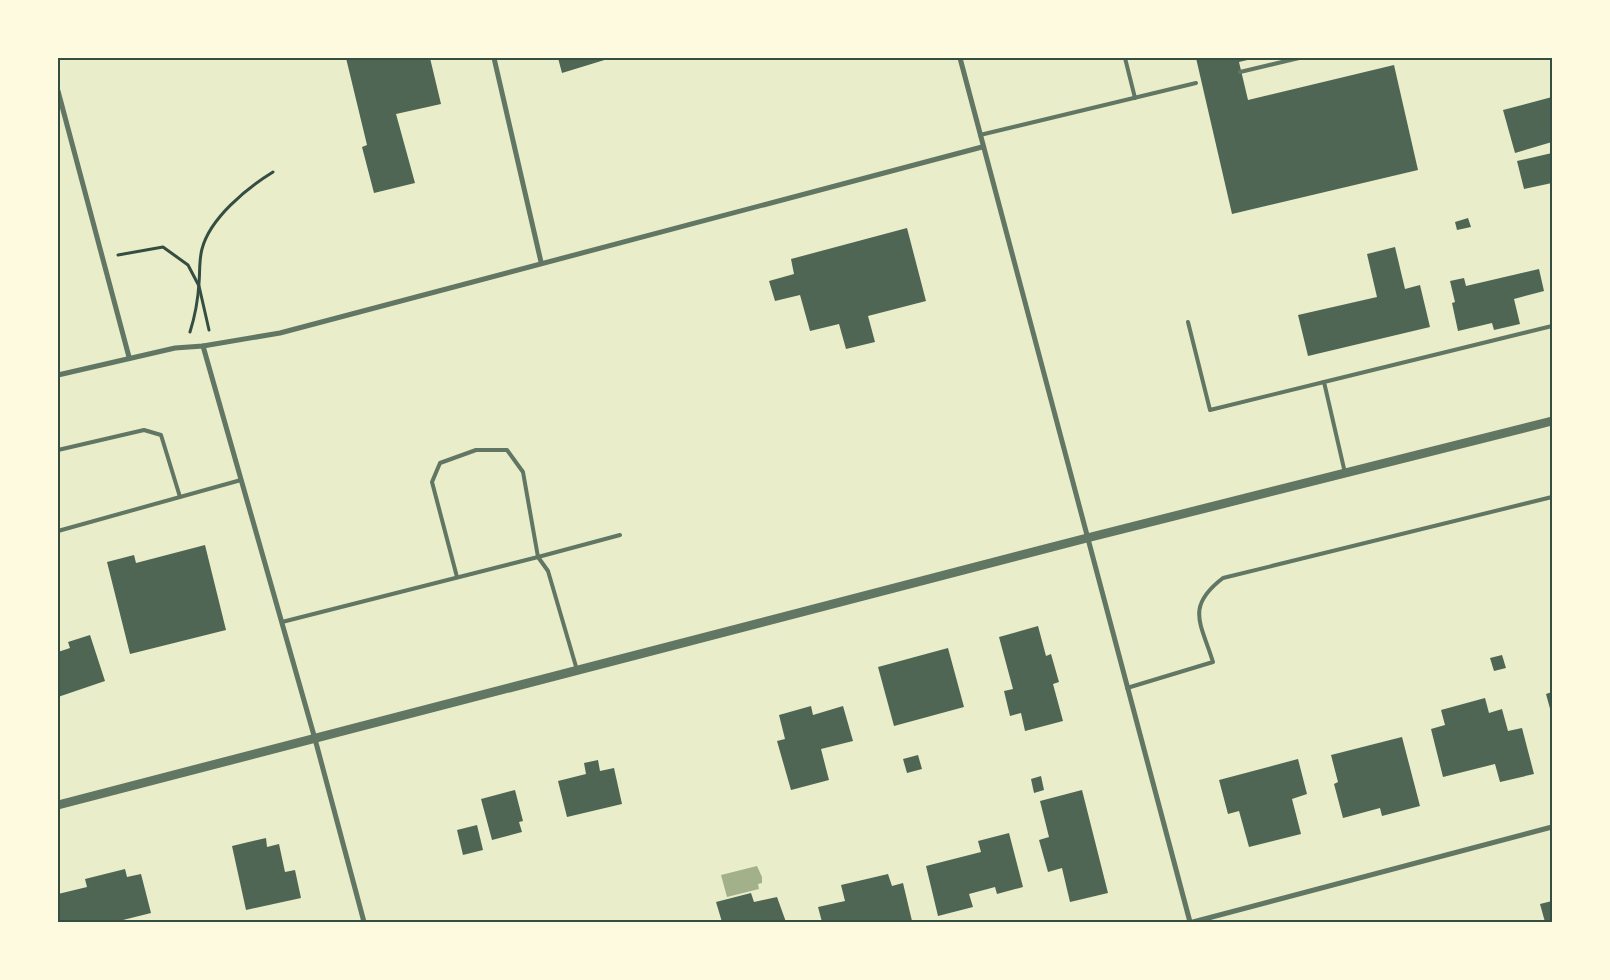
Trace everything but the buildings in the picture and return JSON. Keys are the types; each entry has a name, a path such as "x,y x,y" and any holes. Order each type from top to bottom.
{"street":[{"path":"494,58 541,262"},
{"path":"960,58 982,147 1127,688 1192,922 1552,827"},
{"path":"58,91 129,357"},
{"path":"58,376 129,357 280,333 541,262 982,147"},
{"path":"203,346 315,739 364,922"},
{"path":"58,805 1087,538 1552,421"}],"lane":[{"path":"1125,58 1135,98"},
{"path":"1240,72 1299,58"},
{"path":"980,135 1196,83"},
{"path":"1188,322 1210,410 1552,326"},
{"path":"1324,382 1345,473"},
{"path":"58,450 144,430 160,435 180,497"},
{"path":"457,577 432,482 440,464 476,450 506,450 523,472 538,557 548,571 577,671"},
{"path":"58,530 241,480"},
{"path":"1127,688 1213,662 1200,619 1199,605 1209,589 1224,578 1552,497"},
{"path":"282,622 620,535"}],"path":[{"path":"185,347 195,314 202,249 211,229 228,208 252,185 273,172"},
{"path":"102,258 163,247 188,265 199,286 212,344"}],"shaded area":[{"path":"757,866 762,877 762,883 758,884 759,889 727,897 721,875"}]}
